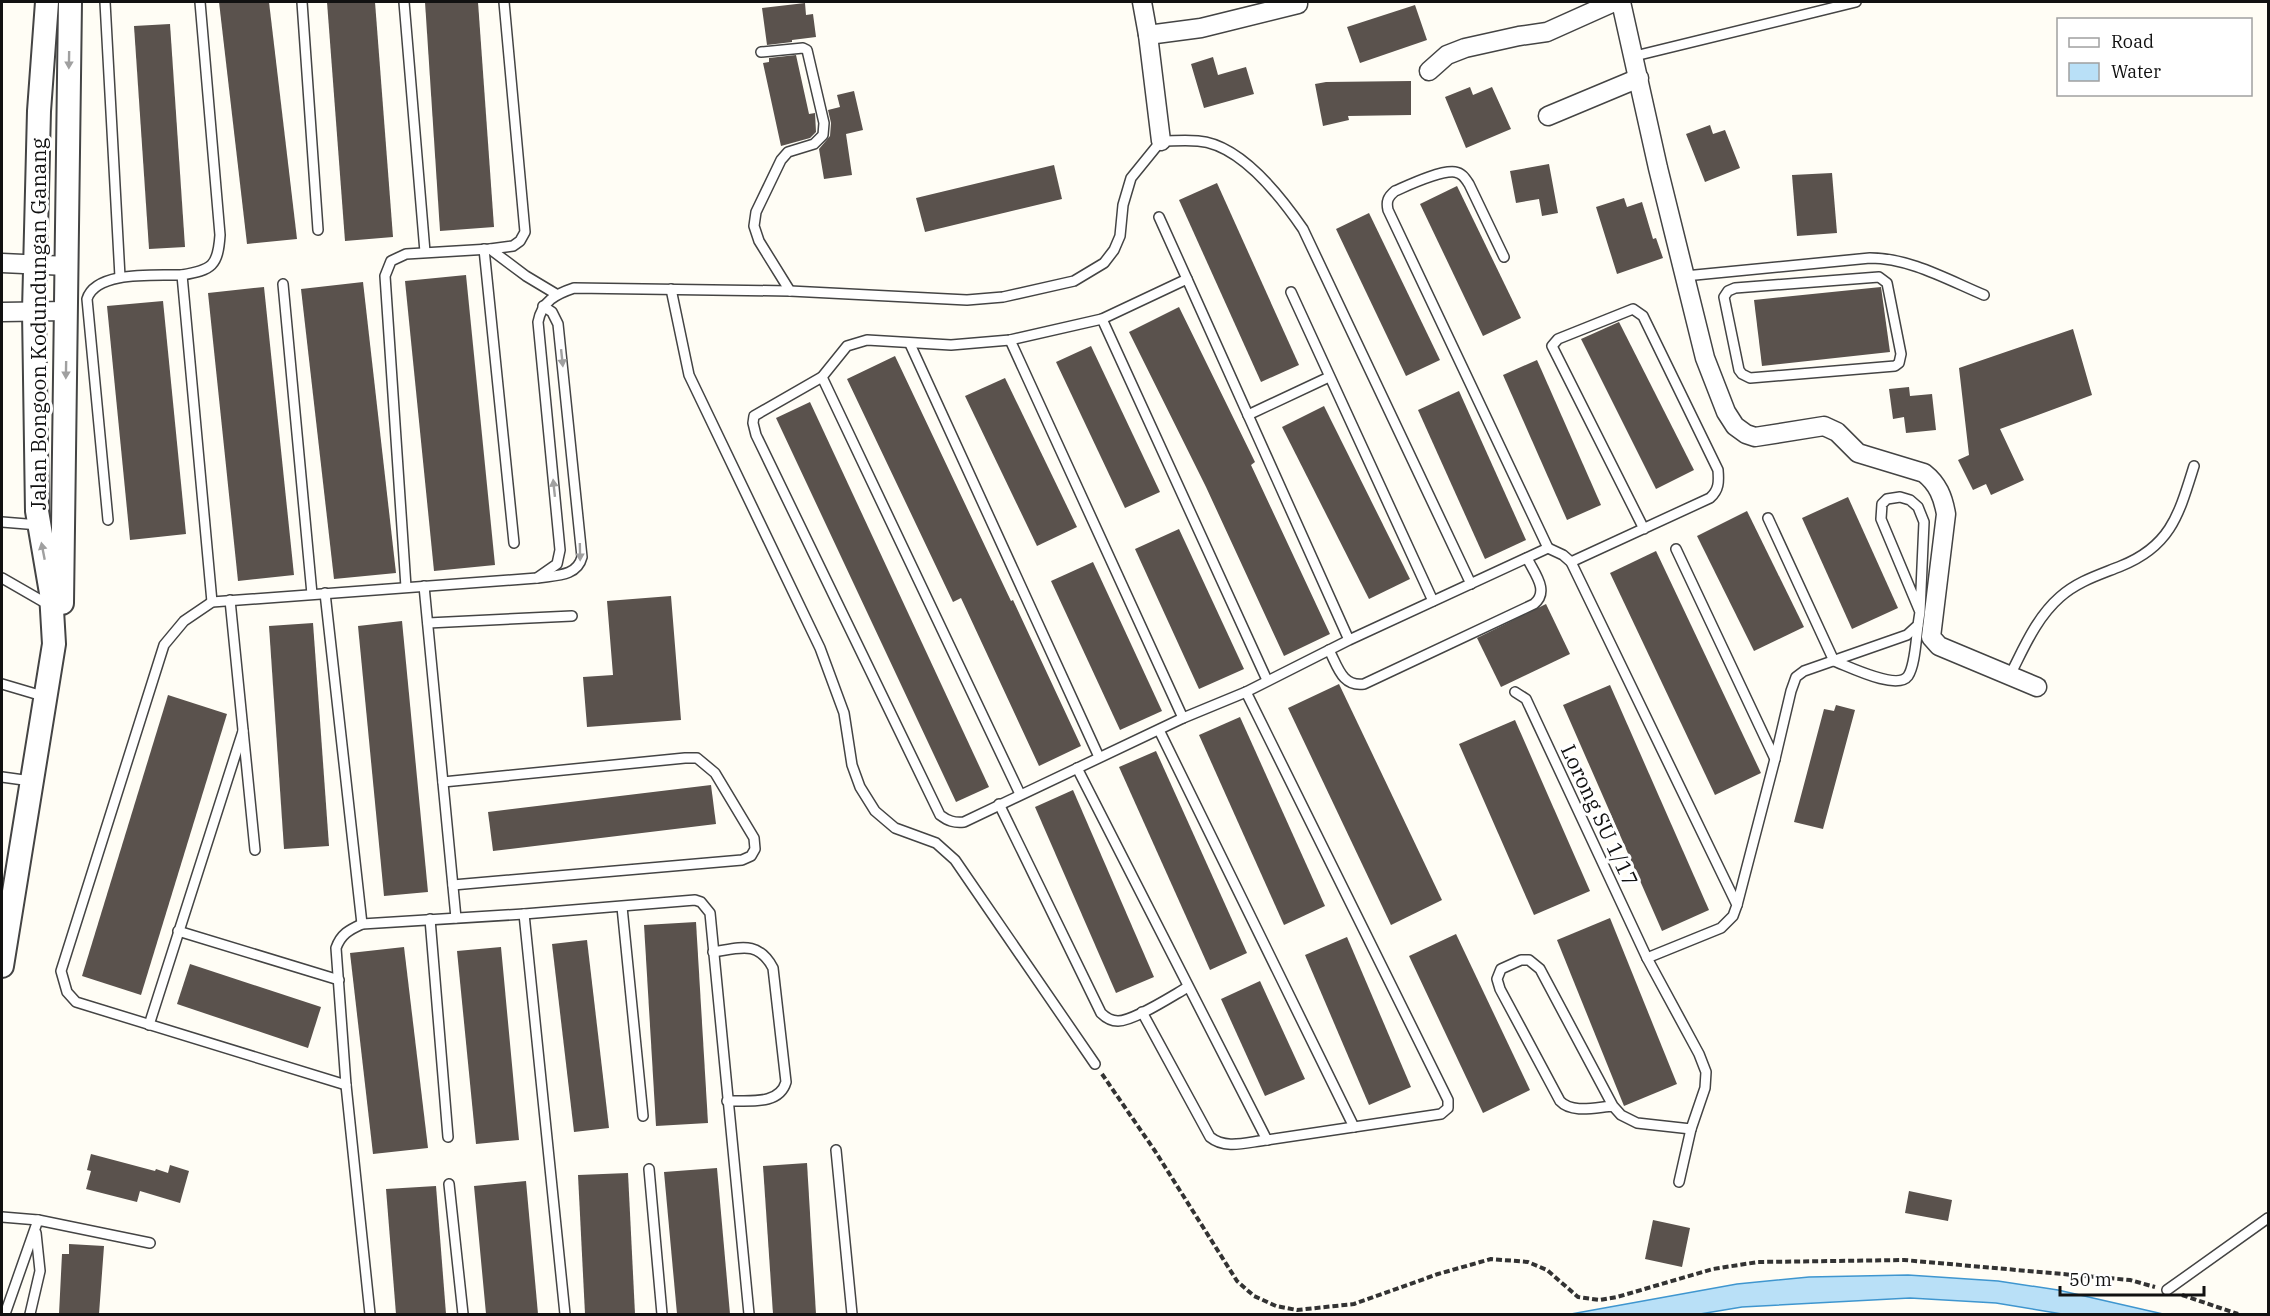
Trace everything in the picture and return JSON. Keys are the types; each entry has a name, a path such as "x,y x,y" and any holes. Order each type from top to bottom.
{"street":[{"name":"Jalan Bongoon Kodundungan Ganang","path":"2,966 54,644 53,608 39,525 34,311 39,111 47,2"},
{"path":"54,644 63,593 70,2"},
{"path":"1142,2 1149,35 1161,141"},
{"path":"1429,71 1447,56 1456,52 1519,36 1547,32 1614,2"},
{"path":"1622,2 1658,168 1705,358 1718,394 1735,426 1755,437 1824,426 1837,432 1858,453 1924,473 1931,479 1944,500 1946,514 1931,637 1940,646 2037,687"},
{"path":"1149,35 1201,28 1298,4"},
{"path":"1548,116 1639,78"},
{"path":"2,263 67,266"},
{"path":"2,312 66,312"}],"lane":[{"path":"105,2 120,277"},
{"path":"108,520 87,299 90,291 97,285 120,277 182,275 201,272 216,261 220,242 200,2"},
{"path":"303,2 318,230"},
{"path":"404,2 425,252"},
{"path":"406,587 385,276 391,261 406,254 513,246 520,242 525,232 504,2"},
{"path":"1635,56 1856,2"},
{"path":"761,52 803,48 807,50 824,123 823,135 814,144 788,153 781,160 755,219 754,226 759,241 790,291"},
{"path":"537,578 557,564 560,550 538,322 543,306 556,294 574,288 671,289 790,291 967,300 1003,297 1074,281 1104,263 1113,250 1120,236 1123,205 1131,178 1161,141 1200,141 1222,147 1245,163 1298,220 1471,584"},
{"path":"1504,257 1469,184 1463,176 1456,172 1445,173 1395,190 1389,196 1388,210 1548,548 1572,562 1737,904"},
{"path":"1159,217 1349,640"},
{"path":"487,249 556,294"},
{"path":"487,249 514,543"},
{"path":"1685,276 1887,258 1930,272 1984,296"},
{"path":"1723,272 1735,288"},
{"path":"182,275 212,602"},
{"path":"1879,277 1884,279 1887,283 1901,358 1895,366 1890,368 1746,377 1739,370 1724,297 1728,291 1735,288 1879,277"},
{"path":"1187,279 1102,320 1010,340 951,345 867,340 857,342 843,351 822,377 754,416 756,435 940,815 948,821 964,822 1183,718 1246,692 1349,640 1548,548"},
{"path":"283,285 312,594"},
{"path":"671,289 689,375 820,648 844,713 852,765 860,787 875,811 895,828 936,843 955,860 1095,1064"},
{"path":"1291,292 1433,602"},
{"path":"346,1085 76,1002 67,992 61,971 164,645 183,621 212,602 537,578 572,572 579,567 582,557 558,324 552,312 543,306"},
{"path":"1572,562 1644,529 1710,498 1716,493 1719,482 1718,470 1643,316 1633,309 1558,339 1552,346 1644,529"},
{"path":"1102,320 1267,680"},
{"path":"1010,340 1183,718"},
{"path":"910,344 1099,757"},
{"path":"1248,415 1329,376"},
{"path":"822,377 1020,794"},
{"path":"2010,675 2035,627 2059,598 2081,582 2150,552 2169,532 2194,466"},
{"path":"1768,518 1834,661 1882,680 1902,681 1909,675 1912,665 1920,612 1924,522 1918,507 1910,500 1900,497 1887,499 1882,504 1881,519 1920,612"},
{"path":"2,522 39,525"},
{"path":"1676,549 1775,759"},
{"path":"1329,650 1346,681 1351,684 1364,684 1534,604 1539,600 1542,587 1527,558"},
{"path":"2,578 53,608"},
{"path":"424,586 456,918"},
{"path":"325,593 362,924"},
{"path":"230,600 255,850"},
{"path":"428,623 572,616"},
{"path":"1647,958 1721,928 1733,916 1796,677 1804,671 1907,635 1918,625"},
{"path":"2,684 46,697"},
{"path":"1142,1012 1210,1137 1219,1144 1267,1140 1442,1114 1448,1108 1448,1100 1246,692"},
{"name":"Lorong SU 1/17","path":"1515,692 1526,699 1647,958 1699,1054 1706,1072 1705,1088 1691,1129 1679,1182"},
{"path":"1159,730 1354,1127"},
{"path":"149,1025 243,731"},
{"path":"443,782 697,758 716,773 754,838 755,849 751,856 742,860 453,885"},
{"path":"1077,768 1267,1140"},
{"path":"2,777 31,781"},
{"path":"999,804 1101,1013 1106,1018 1116,1021 1142,1012 1188,987"},
{"path":"370,1314 346,1085 336,948 340,938 349,930 362,924 694,900 701,902 710,913 749,1314"},
{"path":"622,907 643,1116"},
{"path":"524,914 566,1314"},
{"path":"430,919 448,1137"},
{"path":"178,931 339,981"},
{"path":"713,952 749,947 767,956 773,968 786,1082 779,1096 772,1099 727,1101"},
{"path":"1613,1106 1572,1108 1560,1101 1500,989 1497,979 1501,969 1521,960 1529,960 1540,969 1613,1106 1629,1120 1637,1123 1691,1129"},
{"path":"836,1150 852,1314"},
{"path":"649,1170 662,1314"},
{"path":"449,1184 463,1314"},
{"path":"2,1217 38,1220 150,1243"},
{"path":"2167,1290 2268,1218"},
{"path":"5,1314 38,1220"},
{"path":"30,1314 40,1271 35,1231"}],"path":[{"path":"1095,1064 1155,1151 1238,1281 1254,1296 1276,1306 1297,1310 1354,1304 1438,1274 1491,1259 1528,1262 1547,1270 1578,1297 1600,1300 1713,1269 1758,1262 1800,1260 1926,1262 2130,1280 2238,1314"},
{"path":"1293,1314 1297,1310"}],"water":[{"path":"1908,1275 1998,1281 2058,1290 2163,1314 2062,1314 1996,1303 1910,1298 1742,1307 1700,1314 1571,1314 1737,1284 1809,1277"}],"building":[{"path":"219,2 269,2 297,239 247,244"},
{"path":"327,2 375,2 393,237 345,241"},
{"path":"425,2 478,2 494,227 440,231"},
{"path":"805,3 806,15 813,14 816,37 767,45 762,8"},
{"path":"1415,5 1427,40 1360,63 1347,27"},
{"path":"170,24 185,247 149,249 134,26"},
{"path":"796,55 809,114 815,113 816,132 810,138 781,146 763,63 769,62 769,58"},
{"path":"1213,57 1218,75 1246,67 1254,94 1204,108 1191,64"},
{"path":"1411,81 1411,115 1348,116 1349,120 1323,126 1315,84"},
{"path":"1470,87 1473,95 1492,87 1511,129 1466,148 1445,97"},
{"path":"854,91 863,130 846,134 852,175 824,179 819,149 830,136 831,123 828,110 840,107 837,95"},
{"path":"1710,125 1713,134 1725,130 1740,168 1705,182 1686,134"},
{"path":"1549,164 1558,213 1542,216 1539,199 1516,203 1510,171"},
{"path":"1054,165 1062,199 925,232 916,198"},
{"path":"1832,173 1837,233 1797,236 1792,175"},
{"path":"1217,183 1299,365 1261,382 1179,200"},
{"path":"1457,186 1521,318 1483,336 1420,204"},
{"path":"1624,198 1627,207 1642,202 1653,239 1656,238 1663,258 1617,274 1596,207"},
{"path":"1369,213 1440,360 1406,376 1336,229"},
{"path":"466,275 495,565 434,571 405,281"},
{"path":"363,282 396,573 334,579 301,289"},
{"path":"264,287 294,575 238,581 208,293"},
{"path":"1881,287 1890,352 1762,366 1754,300"},
{"path":"163,301 186,534 130,540 107,306"},
{"path":"1179,307 1255,462 1251,465 1330,634 1284,656 1206,487 1129,332"},
{"path":"1619,322 1694,470 1656,489 1581,339"},
{"path":"2073,329 2092,395 2000,429 2024,480 1991,495 1986,484 1973,490 1958,460 1969,455 1959,368"},
{"path":"1091,346 1160,492 1125,508 1056,362"},
{"path":"895,356 1081,746 1039,766 961,598 953,602 847,379"},
{"path":"1537,360 1601,505 1567,520 1503,375"},
{"path":"1005,378 1077,527 1037,546 965,396"},
{"path":"1909,387 1910,396 1932,394 1936,430 1906,433 1904,417 1893,419 1889,389"},
{"path":"1459,391 1526,540 1485,559 1418,410"},
{"path":"810,402 989,787 956,802 776,418"},
{"path":"1324,406 1410,579 1369,599 1282,427"},
{"path":"1848,497 1898,608 1852,629 1802,518"},
{"path":"1747,511 1804,627 1754,651 1697,536"},
{"path":"1179,529 1244,669 1199,689 1135,549"},
{"path":"1656,551 1761,773 1715,795 1610,573"},
{"path":"1093,562 1162,711 1120,730 1051,581"},
{"path":"671,596 681,720 587,727 583,677 613,675 607,601"},
{"path":"1546,604 1570,654 1501,687 1477,638"},
{"path":"402,621 428,892 384,896 358,626"},
{"path":"313,623 329,846 284,849 269,626"},
{"path":"1339,684 1442,900 1391,925 1288,708"},
{"path":"1610,685 1709,910 1662,931 1563,705"},
{"path":"168,695 227,714 141,995 82,976"},
{"path":"1836,705 1855,710 1823,829 1794,822 1824,709 1834,711"},
{"path":"1240,717 1325,906 1284,925 1199,735"},
{"path":"1515,720 1590,891 1534,915 1459,744"},
{"path":"1156,751 1247,953 1210,970 1119,767"},
{"path":"711,785 716,824 493,851 488,812"},
{"path":"1073,790 1154,977 1116,993 1035,807"},
{"path":"1610,918 1677,1084 1624,1106 1557,940"},
{"path":"696,922 708,1123 656,1126 644,925"},
{"path":"1456,934 1530,1090 1483,1113 1409,956"},
{"path":"1347,937 1411,1087 1369,1105 1305,955"},
{"path":"587,940 609,1128 574,1132 552,944"},
{"path":"404,947 428,1148 373,1154 350,953"},
{"path":"501,947 519,1140 476,1144 457,951"},
{"path":"190,964 321,1007 308,1048 177,1004"},
{"path":"1260,981 1305,1079 1265,1096 1221,999"},
{"path":"91,1154 155,1171 156,1169 168,1173 170,1165 189,1171 180,1203 140,1191 137,1202 86,1189 91,1171 87,1170"},
{"path":"807,1163 816,1314 773,1314 763,1166"},
{"path":"717,1168 730,1314 677,1314 664,1172"},
{"path":"628,1173 635,1314 585,1314 578,1175"},
{"path":"526,1181 538,1314 486,1314 474,1186"},
{"path":"436,1186 446,1314 396,1314 386,1189"},
{"path":"1909,1191 1952,1200 1948,1221 1905,1213"},
{"path":"1653,1220 1690,1228 1682,1267 1645,1259"},
{"path":"69,1244 104,1246 99,1314 59,1314 62,1254 69,1254"}]}
